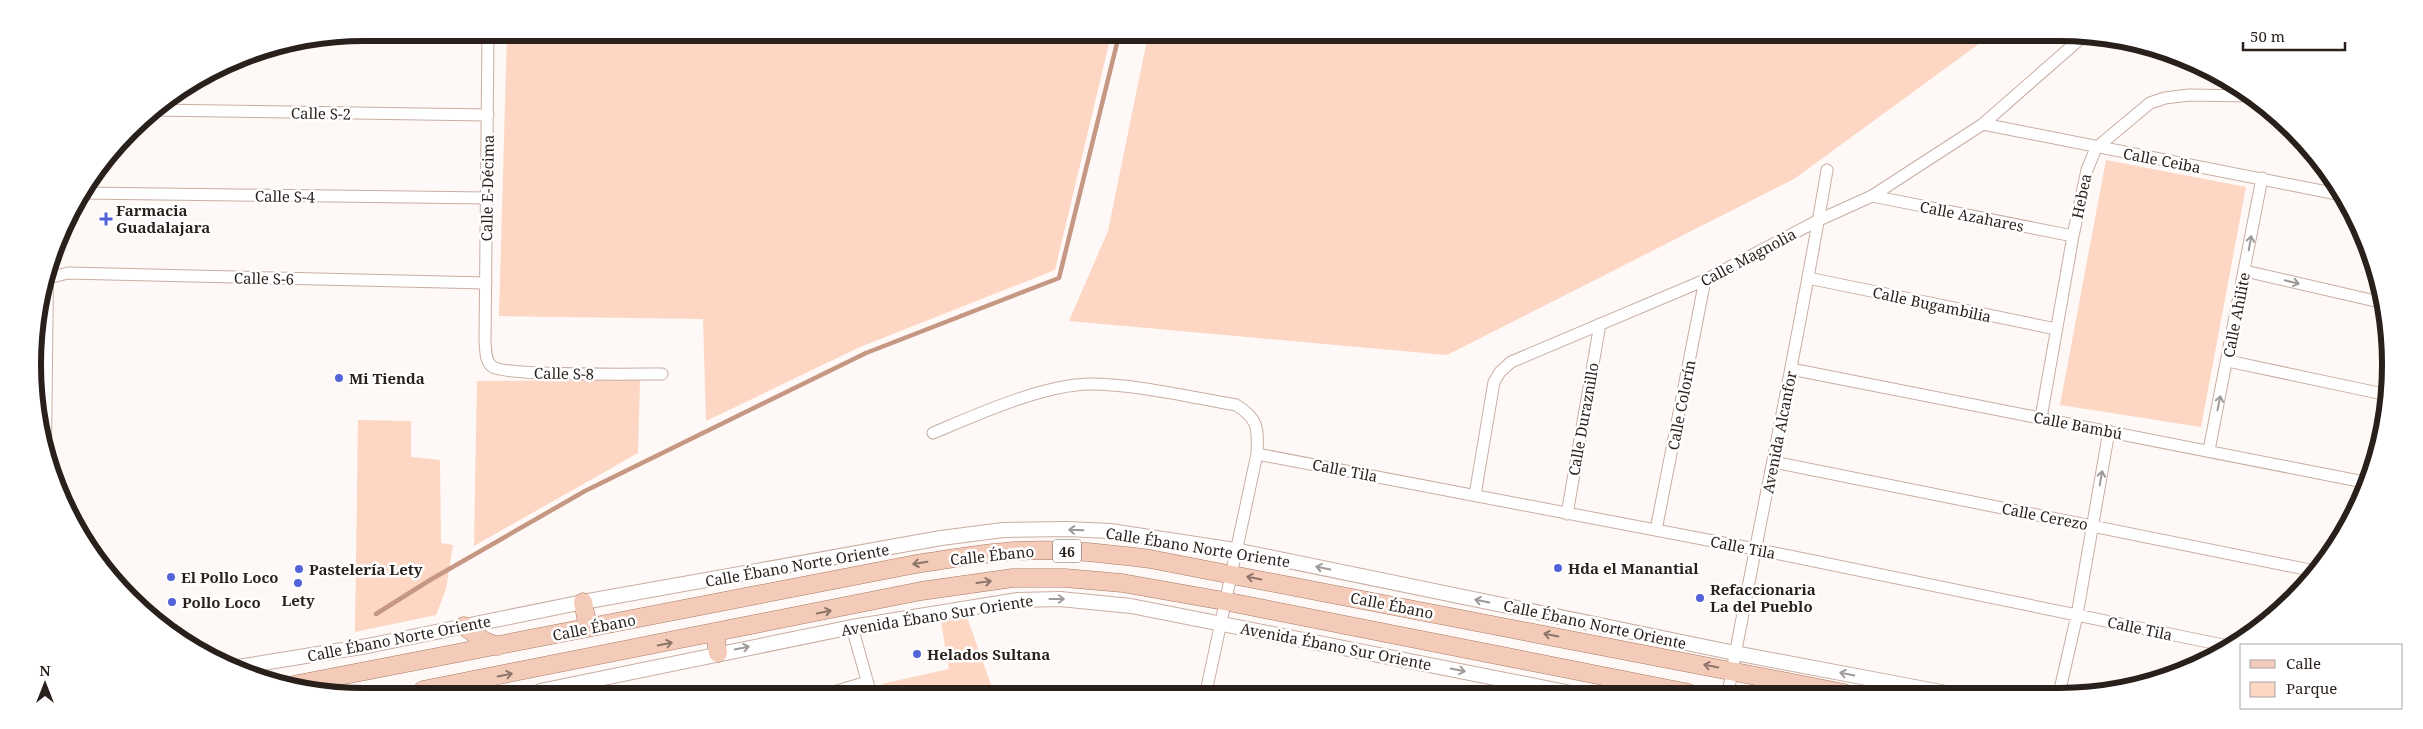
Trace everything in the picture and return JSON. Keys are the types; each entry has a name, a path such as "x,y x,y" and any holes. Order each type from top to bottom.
{"main road":[{"name":"Calle Ébano","path":"306,683 916,564 1004,552 1098,552 1734,661 1827,688"},
{"name":"Calle Ébano","path":"433,688 921,592 1013,578 1065,578 1122,583 1224,601 1664,688"},
{"path":"583,602 588,628"},
{"path":"464,626 484,641 499,646"},
{"path":"715,634 718,653"},
{"path":"339,687 356,673"}],"street":[{"name":"Calle E-Décima","path":"485,342 488,41"},
{"name":"Calle Magnolia","path":"1475,495 1494,382 1500,372 1521,357 1705,280 1819,220 1872,196 1938,155 1983,124 2077,42"},
{"name":"Hebea","path":"2041,418 2073,236 2087,170 2096,148 2150,103 2165,98 2189,95 2238,96"},
{"name":"Calle S-2","path":"165,110 488,115"},
{"name":"Calle Ceiba","path":"1983,124 2096,148 2262,178 2332,193"},
{"name":"Avenida Alcanfor","path":"1729,688 1792,369 1827,170"},
{"name":"Calle Ahilite","path":"2209,450 2262,178"},
{"name":"Calle S-4","path":"91,193 487,198"},
{"name":"Calle Azahares","path":"1872,196 2073,236"},
{"path":"2244,271 2376,300"},
{"name":"Calle S-6","path":"54,275 68,273 486,283"},
{"name":"Calle Bugambilia","path":"1808,278 2056,329"},
{"name":"Calle Colorín","path":"1656,530 1705,280"},
{"path":"44,410 46,311"},
{"name":"Calle Duraznillo","path":"1567,514 1600,324"},
{"name":"Calle S-8","path":"485,342 488,362 494,368 504,371 662,374"},
{"path":"2228,360 2380,393"},
{"name":"Calle Bambú","path":"1792,369 2360,481"},
{"path":"932,433 973,416 1051,390 1089,384 1130,388 1236,405 1248,412 1255,421 1258,431 1257,454 1234,550 1207,688"},
{"path":"2060,688 2076,614 2108,431"},
{"name":"Calle Tila","path":"1257,454 1755,549 2220,644"},
{"name":"Calle Cerezo","path":"1774,462 2308,570"},
{"name":"Calle Ébano Norte Oriente","path":"247,665 367,646 583,602 941,538 1003,530 1110,531 1234,550 1734,661 1913,688"},
{"name":"Avenida Ébano Sur Oriente","path":"563,688 718,653 852,627 1018,600 1060,599 1131,606 1219,622 1546,688"},
{"path":"852,627 868,687"}],"green space":[{"path":"507,41 1110,41 1055,270 860,347 706,421 703,319 499,316"},
{"path":"1147,41 1983,41 1794,179 1447,355 1069,321 1108,231"},
{"path":"2106,160 2246,187 2201,427 2060,405"},
{"path":"640,380 638,453 474,546 477,381"},
{"path":"358,420 411,421 411,457 440,460 441,543 453,545 446,589 436,615 355,632"},
{"path":"967,617 991,685 1014,688 882,688 881,684 949,669 941,622"}],"waterway":[{"path":"376,614 430,580 585,491 866,353 1059,278 1118,41"}],"place":[{"name":"Farmacia Guadalajara","path":"106,219"},
{"name":"Mi Tienda","path":"339,378"},
{"name":"Hda el Manantial","path":"1558,568"},
{"name":"Pastelería Lety","path":"299,569"},
{"name":"El Pollo Loco","path":"171,577"},
{"name":"Lety","path":"298,583"},
{"name":"Refaccionaria La del Pueblo","path":"1700,598"},
{"name":"Pollo Loco","path":"172,602"},
{"name":"Helados Sultana","path":"917,654"}]}
